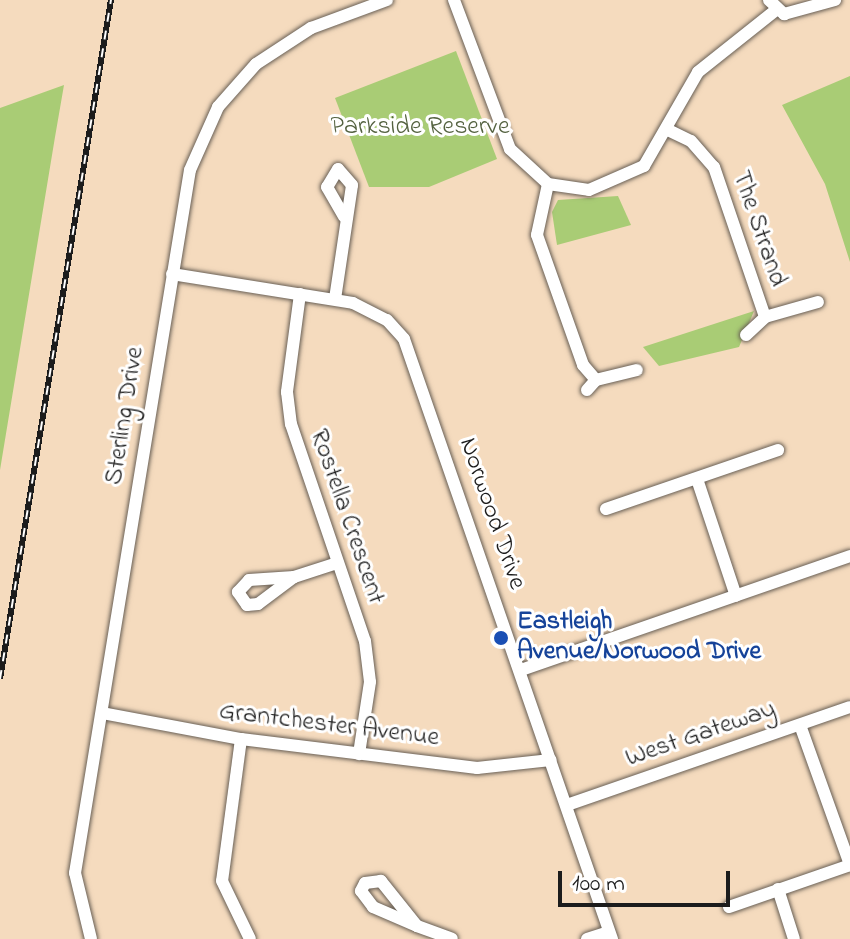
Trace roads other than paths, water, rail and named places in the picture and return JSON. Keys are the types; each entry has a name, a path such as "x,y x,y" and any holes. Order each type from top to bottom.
{"street":[{"name":"Sterling Drive","path":"91,939 75,873 190,170 229,92 295,36 387,0"},
{"path":"454,0 510,149 548,184 589,190 628,177 668,130 686,88 713,56 773,5 835,0"},
{"name":"The Strand","path":"668,130 691,141 714,167 765,317"},
{"path":"548,184 537,235 583,365 596,380"},
{"path":"335,299 344,216"},
{"name":"Norwood Drive","path":"172,274 335,299 387,320 410,350 611,935"},
{"name":"Rostella Crescent","path":"300,294 287,392 291,424 368,661 359,754"},
{"name":"The Strand","path":"746,335 765,317 818,302"},
{"path":"587,390 596,380 637,370"},
{"path":"606,509 778,450"},
{"path":"697,479 736,596"},
{"path":"521,670 850,556"},
{"path":"294,577 337,563"},
{"name":"West Gateway","path":"567,805 850,707"},
{"name":"Grantchester Avenue","path":"102,713 241,739 500,769 551,760"},
{"path":"729,907 850,865 800,725"},
{"path":"241,739 222,881 250,939"},
{"path":"417,926 381,881 365,883 363,899 417,926 452,939"},
{"path":"778,889 794,939"},
{"path":"587,939 611,935"}],"railway":[{"path":"0,679 111,0"}],"place":[{"name":"Eastleigh Avenue/Norwood Drive","path":"501,638"}],"park label":[{"name":"Parkside Reserve","path":"420,128"}]}
